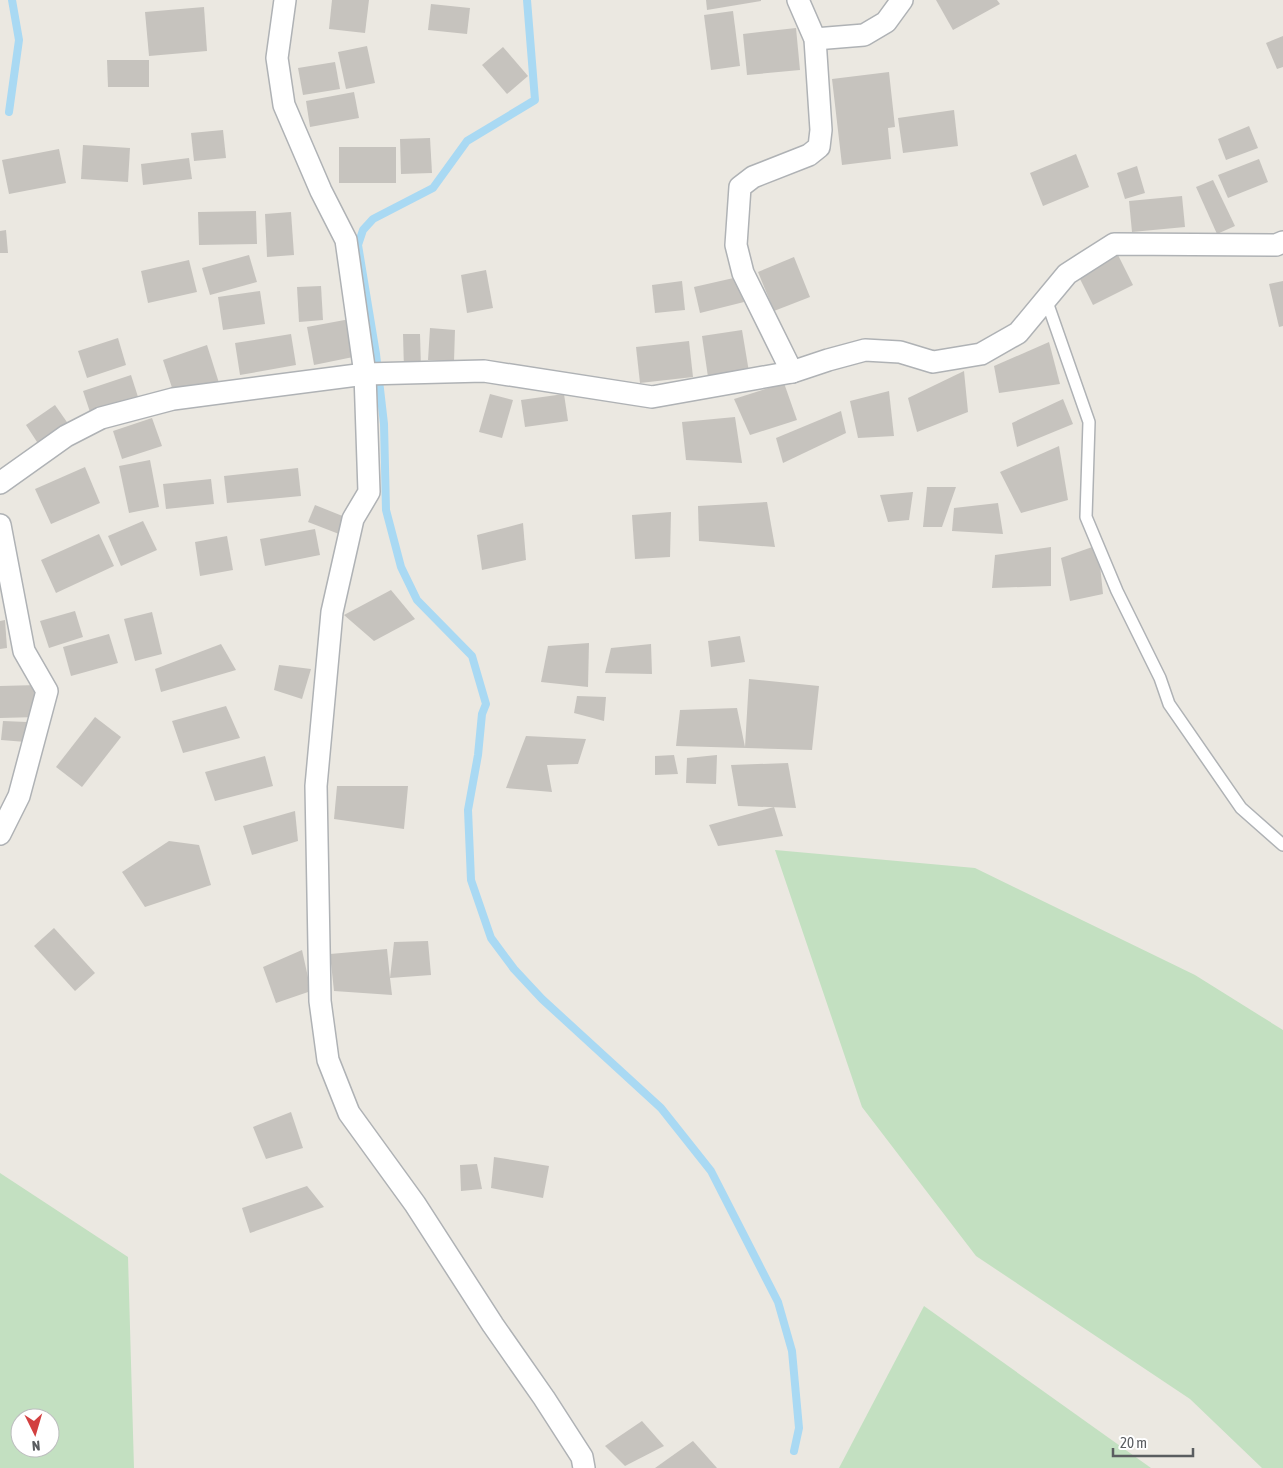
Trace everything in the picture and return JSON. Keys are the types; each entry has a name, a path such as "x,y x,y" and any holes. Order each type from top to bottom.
{"street":[{"path":"285,0 278,58 284,105 321,191 346,240 374,374 369,492 353,519 332,612 316,786 320,1000 328,1060 349,1113 415,1204 493,1325 544,1398 582,1457 584,1468"},
{"path":"792,372 743,272 736,245 740,187 753,177 809,155 819,147 821,130 815,39 798,0"},
{"path":"815,39 864,35 886,22 902,0"},
{"path":"0,483 66,436 101,418 173,400 374,374 484,371 652,396 792,372 865,350 900,352 932,362 981,354 1018,334 1067,274 1114,244 1276,244 1283,242"},
{"path":"0,525 24,651 47,691 19,796 0,834"}],"lane":[{"path":"1046,299 1088,422 1086,517 1117,592 1160,678 1169,704 1241,808 1283,845"}],"green space":[{"path":"775,850 975,868 1195,975 1283,1030 1283,1468 1262,1468 1190,1399 976,1256 862,1107"},
{"path":"0,1173 128,1257 134,1468 0,1468"},
{"path":"924,1306 1151,1468 839,1468"}],"building":[{"path":"332,0 369,0 365,33 329,29"},
{"path":"706,0 761,0 761,1 707,10"},
{"path":"936,0 997,0 1000,4 953,30"},
{"path":"431,4 470,8 467,34 428,30"},
{"path":"204,7 207,51 149,56 145,12"},
{"path":"733,11 740,66 711,70 704,15"},
{"path":"796,28 800,70 747,75 743,34"},
{"path":"1283,36 1283,67 1277,69 1266,43"},
{"path":"367,46 375,83 346,89 338,52"},
{"path":"503,47 528,76 507,94 482,65"},
{"path":"107,60 149,60 149,87 108,87"},
{"path":"335,62 340,89 303,95 298,68"},
{"path":"889,72 895,127 888,128 891,159 842,165 832,79"},
{"path":"354,92 359,118 310,127 306,101"},
{"path":"954,110 958,146 903,153 898,118"},
{"path":"1249,126 1258,148 1226,160 1218,139"},
{"path":"223,130 226,158 194,161 191,133"},
{"path":"430,138 432,173 401,174 400,139"},
{"path":"83,145 130,148 128,182 81,179"},
{"path":"339,147 396,147 396,183 339,183"},
{"path":"59,149 66,183 9,194 2,160"},
{"path":"1076,154 1089,187 1043,206 1030,173"},
{"path":"189,158 192,179 143,185 141,164"},
{"path":"1259,159 1268,182 1228,198 1218,175"},
{"path":"1137,166 1145,193 1125,199 1117,173"},
{"path":"1213,180 1235,226 1217,234 1196,187"},
{"path":"1182,196 1185,227 1132,232 1129,201"},
{"path":"256,211 257,244 199,245 198,212"},
{"path":"291,212 294,255 267,257 265,214"},
{"path":"6,230 8,253 0,253 0,231"},
{"path":"249,255 257,282 210,295 202,268"},
{"path":"1118,255 1133,285 1093,305 1078,275"},
{"path":"794,257 810,297 774,311 758,272"},
{"path":"189,260 197,292 148,303 141,271"},
{"path":"486,270 493,308 467,313 461,275"},
{"path":"738,277 744,302 700,313 694,287"},
{"path":"682,281 685,310 655,313 652,285"},
{"path":"1283,281 1283,326 1279,327 1269,284"},
{"path":"321,286 323,320 299,322 297,287"},
{"path":"260,291 265,324 223,330 218,297"},
{"path":"350,319 358,356 314,365 307,327"},
{"path":"430,328 455,330 454,361 428,360"},
{"path":"742,330 749,372 708,377 702,336"},
{"path":"291,334 296,365 240,375 235,343"},
{"path":"403,334 420,334 421,369 404,370"},
{"path":"118,338 126,365 87,378 78,351"},
{"path":"689,341 693,377 640,383 636,347"},
{"path":"1049,342 1060,384 999,393 994,366"},
{"path":"207,345 219,383 175,397 163,360"},
{"path":"964,371 968,412 917,432 908,398"},
{"path":"131,375 139,400 91,415 83,391"},
{"path":"784,383 797,420 750,435 734,399"},
{"path":"889,391 894,436 858,438 850,401"},
{"path":"490,394 513,400 502,438 479,432"},
{"path":"564,394 568,421 525,427 521,400"},
{"path":"1063,399 1073,424 1017,447 1012,423"},
{"path":"55,405 69,425 39,445 26,425"},
{"path":"841,411 846,433 783,463 776,438"},
{"path":"735,417 742,463 686,460 682,422"},
{"path":"152,418 162,446 122,459 113,431"},
{"path":"1059,446 1068,500 1021,513 1000,472"},
{"path":"150,460 159,507 129,513 119,466"},
{"path":"85,467 100,503 51,524 35,489"},
{"path":"298,468 301,496 227,503 224,476"},
{"path":"211,479 214,504 166,509 163,484"},
{"path":"927,487 956,487 942,527 923,527"},
{"path":"913,492 909,520 888,522 880,495"},
{"path":"767,502 775,547 699,541 698,506"},
{"path":"998,503 1003,534 952,531 954,508"},
{"path":"315,505 345,517 339,534 308,522"},
{"path":"671,512 670,557 635,559 632,515"},
{"path":"143,521 157,550 121,566 108,536"},
{"path":"523,523 526,560 482,570 477,535"},
{"path":"315,529 320,555 265,566 260,539"},
{"path":"99,534 114,566 56,593 41,560"},
{"path":"227,536 233,570 200,576 195,542"},
{"path":"1098,545 1103,594 1070,601 1061,558"},
{"path":"1051,547 1051,586 992,588 995,555"},
{"path":"391,590 415,619 374,641 344,615"},
{"path":"75,611 83,637 49,648 40,621"},
{"path":"152,612 162,654 135,661 124,619"},
{"path":"5,620 7,648 0,649 0,621"},
{"path":"109,634 118,663 71,676 63,647"},
{"path":"740,636 745,662 711,667 708,641"},
{"path":"589,643 588,687 541,682 548,646"},
{"path":"221,644 236,670 161,692 155,669"},
{"path":"651,644 652,674 605,673 611,648"},
{"path":"279,665 311,669 302,699 274,690"},
{"path":"749,679 819,686 812,750 676,746 680,710 737,708 745,747"},
{"path":"38,685 38,717 0,718 0,686"},
{"path":"577,696 606,697 604,721 574,713"},
{"path":"226,706 240,738 183,753 172,721"},
{"path":"95,717 121,737 82,787 56,767"},
{"path":"3,721 27,722 26,742 1,740"},
{"path":"526,736 586,739 578,764 547,765 552,792 506,788"},
{"path":"674,755 678,774 655,775 655,756"},
{"path":"717,755 716,784 686,783 687,758"},
{"path":"265,756 273,786 215,801 205,772"},
{"path":"788,763 796,808 738,806 731,765"},
{"path":"337,786 408,786 404,829 334,819"},
{"path":"774,807 783,836 718,846 709,825"},
{"path":"295,811 298,841 252,855 243,826"},
{"path":"169,841 199,845 211,885 145,907 122,872"},
{"path":"54,928 95,973 75,991 34,946"},
{"path":"428,941 431,975 390,978 394,942"},
{"path":"387,949 392,995 334,991 330,954"},
{"path":"302,950 311,991 276,1003 263,967"},
{"path":"291,1112 303,1148 266,1159 253,1127"},
{"path":"494,1157 549,1166 543,1198 491,1188"},
{"path":"477,1164 482,1189 461,1191 460,1165"},
{"path":"307,1186 324,1207 250,1233 242,1208"},
{"path":"642,1421 664,1446 625,1466 605,1446"},
{"path":"693,1441 717,1468 655,1468"}],"waterway":[{"path":"9,112 19,40 12,0"},
{"path":"527,0 535,100 467,141 433,188 373,219 363,230 358,245 376,354 384,424 386,510 401,567 417,600 472,656 486,704 482,714 478,755 468,810 471,880 491,938 514,969 542,999 661,1108 711,1171 778,1302 792,1351 799,1428 794,1451"}]}
